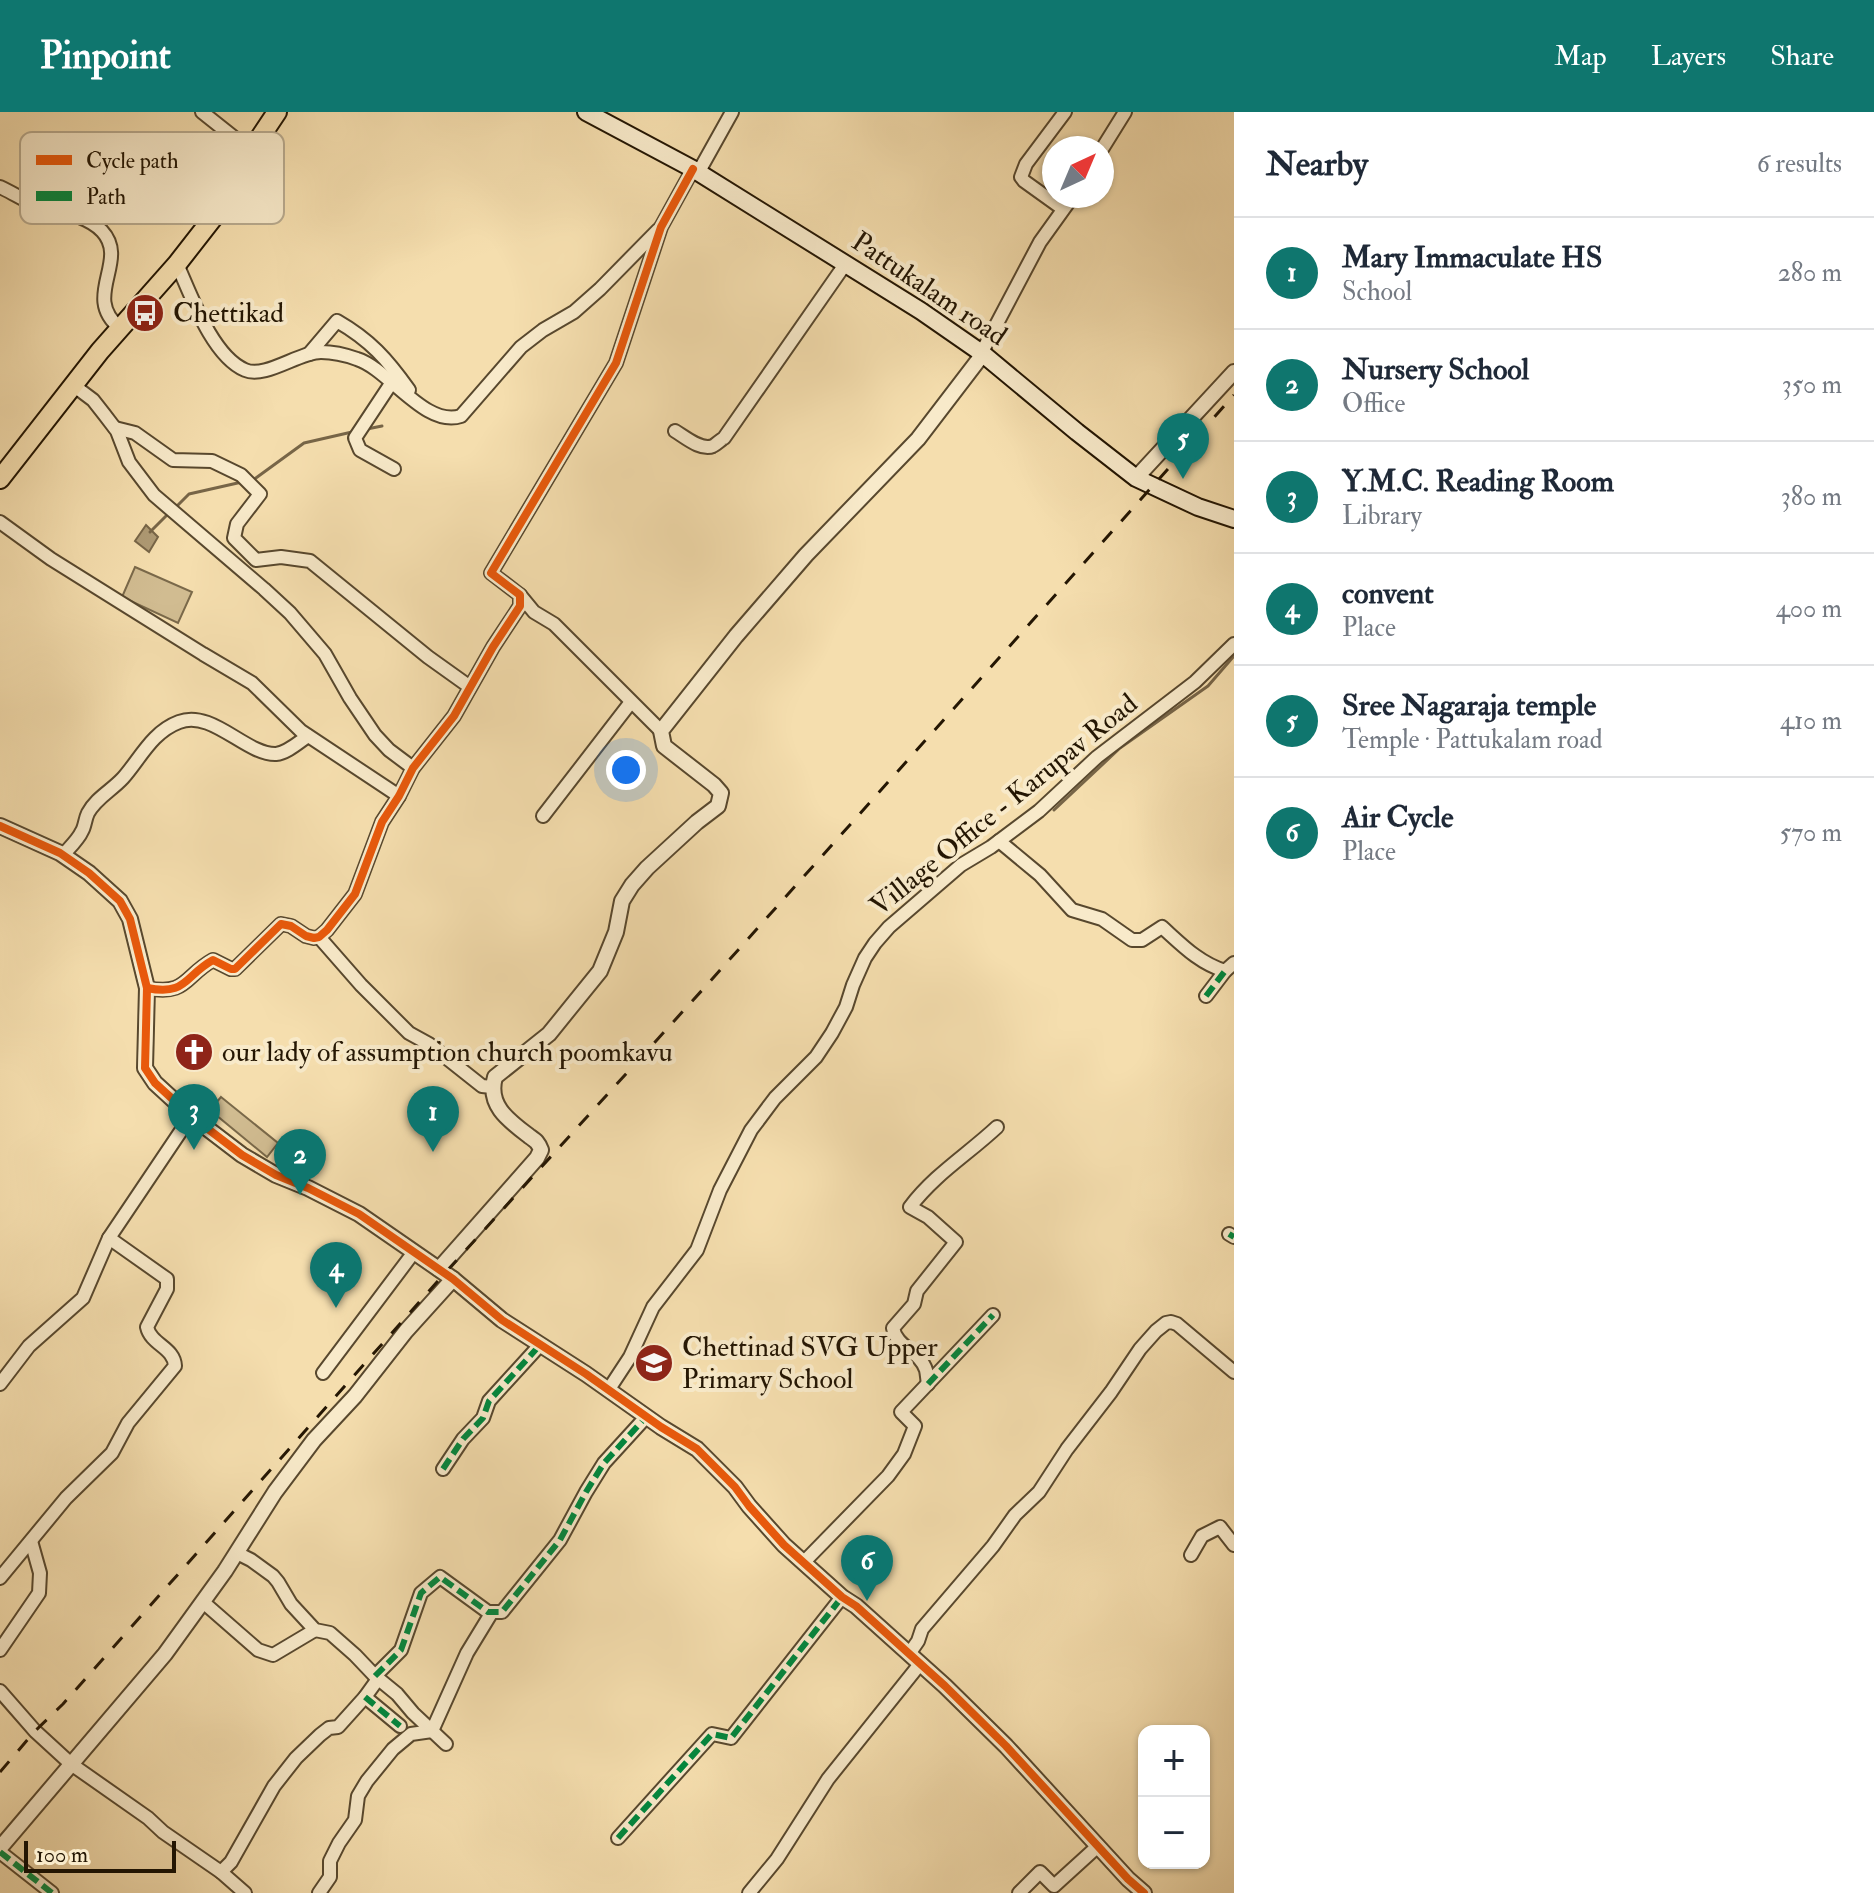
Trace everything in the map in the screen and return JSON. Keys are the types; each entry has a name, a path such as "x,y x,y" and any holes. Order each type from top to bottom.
{"main road":[{"path":"264,132 277,112"},
{"name":"Pattukalam road","path":"586,112 696,171 846,263 983,354 1136,478 1198,507 1234,519"},
{"path":"0,479 73,385 208,224"}],"street":[{"path":"202,112 225,132"},
{"path":"177,264 217,346 248,372 259,372 309,354 336,353 373,365 395,378 420,405 433,413 454,418 461,416 521,347 574,312 661,227 732,112"},
{"path":"661,731 736,636 806,555 918,439 983,354 1040,242 1063,209 1021,177 1026,164 1065,112"},
{"path":"1110,136 1125,112"},
{"path":"0,187 20,197"},
{"path":"93,224 103,232 111,252 103,302 109,316 120,328"},
{"path":"439,1269 541,1150 538,1142 495,1104 492,1087 495,1077 549,1034 600,971 616,932 622,901 632,885 667,849 718,806 721,793 664,746 661,731 554,624 534,612 520,595 491,573 616,363 661,227"},
{"path":"675,431 708,448 724,438 846,263"},
{"path":"309,354 337,321 360,334 390,363 395,378"},
{"path":"1136,478 1234,372"},
{"path":"394,469 360,450 355,438 395,378"},
{"path":"73,385 93,400 115,428 129,462 141,480 163,504 290,613 325,654 375,735 413,768"},
{"path":"115,428 135,433 173,460 212,461 241,475 260,494 237,524 234,538 256,560 281,557 310,561 428,657 470,687"},
{"path":"0,522 51,559 252,683 301,731 399,796"},
{"path":"147,988 163,991 178,989 213,960 235,969 281,924 314,938 327,930 355,894 382,822 413,768 454,716 520,606 520,595"},
{"name":"Village Office - Karupav Road","path":"609,1389 630,1357 653,1307 697,1250 720,1190 751,1130 775,1098 827,1042 846,1007 865,958 875,943 889,927 961,865 1039,811 1097,757 1195,682 1234,644"},
{"path":"543,816 631,702"},
{"path":"63,855 82,832 88,814 99,798 122,780 159,733 179,722 194,719 274,754 285,751 308,736"},
{"path":"0,826 63,855 120,901 130,919 147,988 145,1068 155,1083 191,1116 242,1155 276,1175 351,1210 453,1279 502,1320 697,1449 803,1563 856,1606 1006,1746 1144,1893"},
{"path":"999,841 1040,875 1072,910 1102,919 1132,940 1142,940 1162,927 1195,957 1215,968 1229,967"},
{"path":"319,937 409,1033 429,1044 482,1086 492,1087"},
{"path":"1206,996 1229,967"},
{"path":"0,1384 29,1346 83,1298 109,1238 191,1116"},
{"path":"928,1384 926,1369 894,1337 893,1328 914,1304 917,1291 956,1242 928,1217 910,1207 957,1159 997,1127"},
{"path":"0,1578 66,1498 112,1453 128,1423 175,1366 173,1355 149,1336 147,1327 167,1289 167,1279 109,1238"},
{"path":"323,1373 414,1252"},
{"path":"52,1893 0,1850 165,1654 314,1440 453,1279"},
{"path":"803,1563 867,1500 896,1465 915,1426 901,1412 993,1315"},
{"path":"909,1654 922,1629 993,1546 1015,1515 1039,1492 1067,1449 1156,1331 1166,1323 1177,1324 1234,1372"},
{"path":"443,1469 463,1439 483,1418 489,1401 540,1345"},
{"path":"221,1872 231,1862 274,1786 296,1758 329,1728 338,1727 401,1650 421,1593 440,1577 488,1612 502,1612 560,1540 604,1463 646,1417"},
{"path":"1191,1555 1202,1536 1220,1527 1234,1545"},
{"path":"0,1650 39,1593 40,1573 31,1541"},
{"path":"237,1553 273,1576 291,1604 315,1630 330,1633 446,1744"},
{"path":"618,1838 712,1734 731,1738 842,1597"},
{"path":"203,1602 258,1650 273,1655 315,1630"},
{"path":"432,1731 467,1653 492,1612"},
{"path":"749,1893 777,1859 828,1779 920,1664"},
{"path":"0,1691 35,1731 71,1764 221,1872 245,1893"},
{"path":"365,1697 400,1726"},
{"path":"319,1893 330,1877 330,1861 355,1820 358,1796 367,1781 393,1749 411,1734 432,1731"},
{"path":"1019,1893 1040,1872 1054,1886 1098,1846"}],"shaded area":[{"path":"146,525 158,537 149,552 135,541"},
{"path":"135,567 192,592 178,623 122,597"},
{"path":"221,1097 278,1143 267,1157 210,1110"}],"waterway":[{"path":"367,429 382,426"},
{"path":"253,480 304,443 352,432"},
{"path":"176,507 189,494 242,482"},
{"path":"150,532 170,512"},
{"path":"1054,810 1120,748 1208,686 1234,656"}],"railway":[{"path":"0,1772 1234,395"}],"marked path":[{"path":"1206,996 1225,971"},
{"path":"1229,1234 1234,1237"},
{"path":"928,1384 993,1315"},
{"path":"443,1469 463,1439 483,1418 489,1401 540,1345"},
{"path":"375,1676 401,1650 421,1593 440,1577 488,1612 502,1612 560,1540 604,1463 646,1417"},
{"path":"618,1838 712,1734 731,1738 842,1597"},
{"path":"365,1697 400,1726"},
{"path":"0,1852 52,1893"}],"cycle path":[{"path":"147,988 160,990 178,987 213,960 235,969 281,924 291,926 306,936 319,937 355,894 382,822 413,768 454,716 520,606 520,595 491,573 616,363 661,227 693,169"},
{"path":"0,826 60,853 89,873 120,901 130,919 147,988 145,1068 155,1083 191,1116 242,1155 276,1175 359,1214 453,1279 502,1320 697,1449 735,1487 784,1545 945,1686 1006,1746 1144,1893"}],"place":[{"name":"Chettikad","path":"145,313"},
{"name":"Sree Nagaraja temple","path":"1183,479"},
{"name":"our lady of assumption church poomkavu","path":"194,1052"},
{"name":"Y.M.C. Reading Room","path":"194,1150"},
{"name":"Mary Immaculate HS","path":"433,1152"},
{"name":"Nursery School","path":"300,1195"},
{"name":"convent","path":"336,1308"},
{"name":"Chettinad SVG Upper Primary School","path":"654,1363"},
{"name":"Air Cycle","path":"867,1601"}]}
